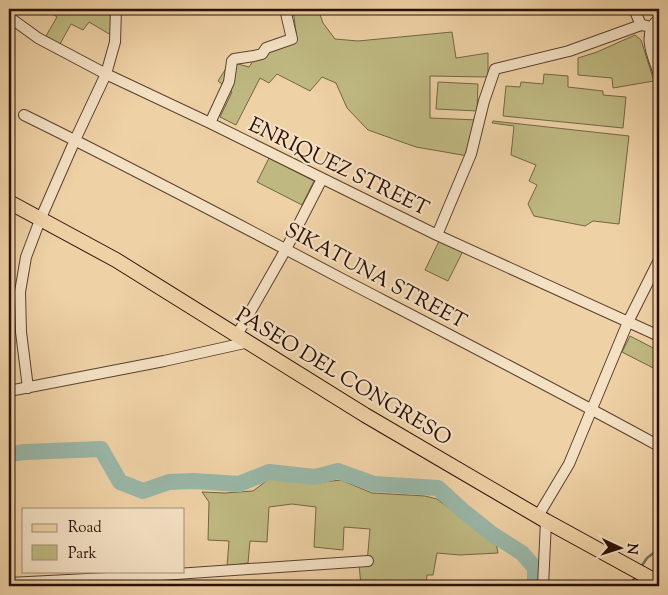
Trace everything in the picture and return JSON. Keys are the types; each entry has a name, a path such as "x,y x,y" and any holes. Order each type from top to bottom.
{"main road":[{"name":"PASEO DEL CONGRESO","path":"9,202 116,260 365,415 542,518 659,583"}],"street":[{"path":"28,388 20,315 20,292 26,257 40,220 106,74 114,42 116,9"},
{"path":"210,123 229,82 234,58 262,54 266,48 292,39 285,9"},
{"path":"634,9 641,25"},
{"name":"ENRIQUEZ STREET","path":"9,18 38,38 106,74 437,235 659,336"},
{"path":"437,235 471,154 484,101 495,70 569,51 641,25 656,23"},
{"path":"656,23 651,30 649,42 659,74"},
{"name":"SIKATUNA STREET","path":"24,116 75,140 286,249 659,446"},
{"path":"9,391 164,360 243,338 322,179"},
{"path":"543,583 542,518 569,464 628,322 656,273 659,260"},
{"path":"9,313 20,315"},
{"path":"15,584 148,581 368,561"}],"green space":[{"path":"45,9 110,9 111,35 89,22 83,30 71,24 60,44 46,36 57,17"},
{"path":"293,9 318,9 323,23 335,39 358,41 452,32 456,58 488,53 488,77 430,76 430,118 478,120 468,156 416,147 368,130 347,108 336,83 322,77 310,91 277,74 269,83 260,78 236,125 220,117 232,92 218,81 230,62 249,67 263,46 297,40"},
{"path":"635,35 641,40 654,81 613,88 612,78 578,75 578,58 597,52"},
{"path":"544,74 568,76 568,87 603,91 603,95 626,97 623,128 503,116 506,86 520,87 521,82 543,84"},
{"path":"438,82 478,84 477,111 436,109"},
{"path":"493,121 629,136 619,224 593,221 585,226 534,216 528,204 537,185 529,181 536,165 511,155 514,126 492,123"},
{"path":"269,158 314,181 302,205 257,182"},
{"path":"440,239 463,251 448,281 425,270"},
{"path":"630,336 659,351 659,371 622,352"},
{"path":"269,479 314,483 341,480 372,493 425,496 437,499 496,543 498,553 460,555 437,553 433,575 427,575 426,586 361,586 359,564 367,563 370,529 344,527 343,550 314,547 316,507 292,504 269,507 267,542 250,541 248,563 227,566 229,541 208,540 209,502 202,492 253,491"}],"waterway":[{"path":"9,454 101,449 120,482 143,491 169,482 194,481 239,484 269,472 315,477 338,471 374,484 438,488 492,534 522,553 535,568 535,583 531,586"},
{"path":"641,567 647,558 659,549"},
{"path":"629,586 636,576"}]}
